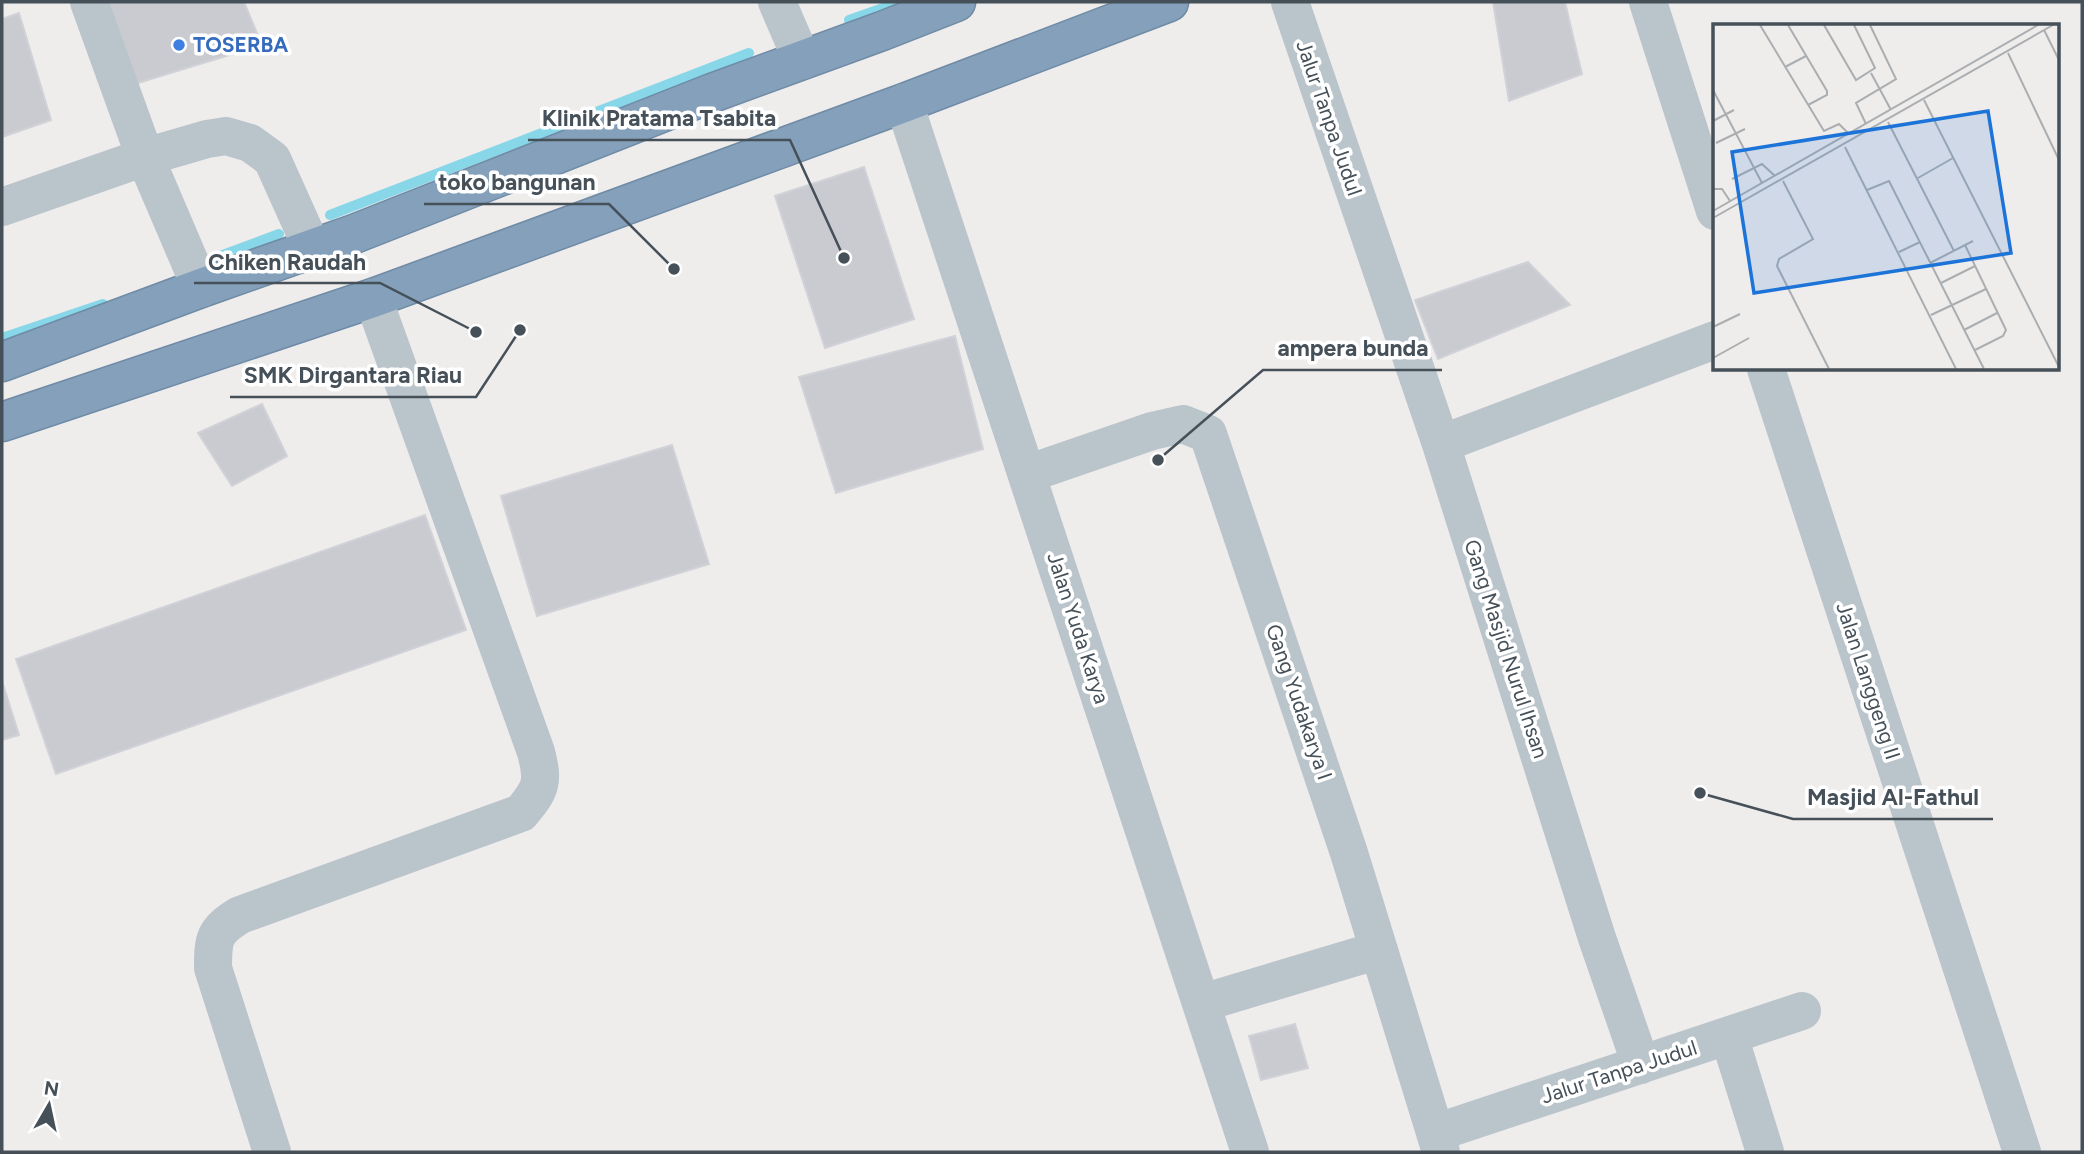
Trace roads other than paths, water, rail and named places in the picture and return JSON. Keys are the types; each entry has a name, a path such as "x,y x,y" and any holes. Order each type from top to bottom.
{"highway":[{"path":"2,422 373,298 904,103 1168,2"},
{"path":"2,362 355,234 712,93 951,3"}],"street":[{"path":"89,2 145,157 201,288"},
{"path":"777,2 802,61"},
{"name":"Jalur Tanpa Judul","path":"1290,2 1369,234"},
{"path":"1648,2 1713,205"},
{"name":"Jalan Yuda Karya","path":"904,103 1251,1152"},
{"path":"2,207 145,157 226,136 250,143 272,159 312,248"},
{"name":"Gang Masjid Nurul Ihsan","path":"1369,234 1441,444 1597,938 1641,1065"},
{"path":"272,1152 213,968 213,943 222,927 240,915 521,813 538,792 541,771 373,298"},
{"path":"1441,444 1713,341"},
{"name":"Jalan Langgeng II","path":"1767,371 2022,1152"},
{"name":"Gang Yudakarya I","path":"1027,474 1152,431 1184,424 1208,434 1345,840 1438,1143"},
{"path":"1202,1003 1379,950"},
{"name":"Jalur Tanpa Judul","path":"1438,1143 1641,1065 1802,1011"},
{"path":"1729,1036 1765,1152"}],"waterway":[{"path":"849,20 900,2"},
{"path":"330,215 749,53"},
{"path":"212,259 279,234"},
{"path":"2,338 103,304"}],"place":[{"name":"TOSERBA","path":"179,45"},
{"name":"Klinik Pratama Tsabita","path":"844,258"},
{"name":"toko bangunan","path":"674,269"},
{"name":"SMK Dirgantara Riau","path":"520,330"},
{"name":"Chiken Raudah","path":"476,332"},
{"name":"ampera bunda","path":"1158,460"},
{"name":"Masjid Al-Fathul","path":"1700,793"}]}
